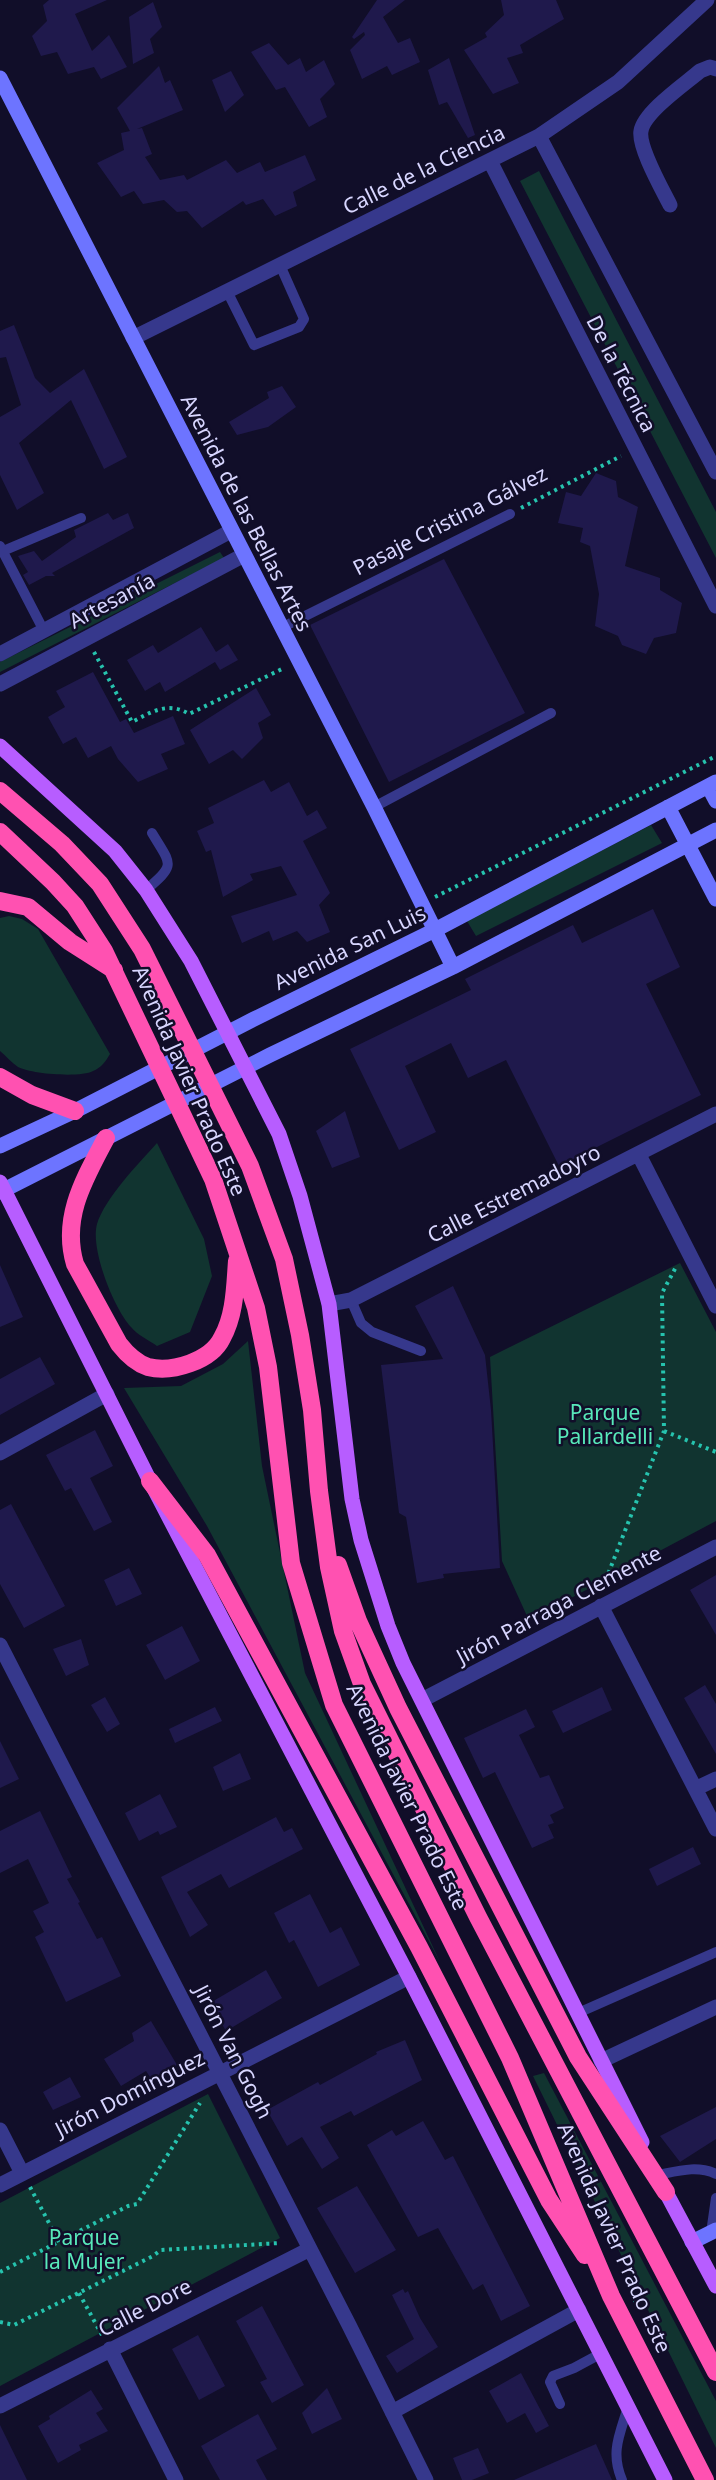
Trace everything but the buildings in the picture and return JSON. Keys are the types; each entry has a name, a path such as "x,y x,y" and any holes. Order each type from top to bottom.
{"highway":[{"name":"Avenida Javier Prado Este","path":"0,791 62,844 100,884 142,949 250,1166 284,1259 298,1324 312,1410 329,1567 340,1620 362,1684 477,1917 716,2372"},
{"name":"Avenida Javier Prado Este","path":"0,832 75,906 115,971 213,1179 256,1308 268,1367 291,1563 334,1705 510,2058 611,2296 705,2480"},
{"path":"0,901 28,907 70,942 115,971"},
{"path":"0,1077 33,1095 75,1111"},
{"path":"112,1135 79,1190 73,1210 71,1250 75,1264 119,1344 128,1355 147,1366 165,1368 183,1365 206,1356 222,1340 233,1308 237,1250"},
{"path":"150,1481 207,1555 419,1947 549,2200 611,2296"},
{"path":"319,1491 332,1547 358,1621 398,1708 578,2057 666,2192"}],"main road":[{"name":"Avenida de las Bellas Artes","path":"0,78 374,807 453,967"},
{"path":"0,746 115,851 146,890 191,961 279,1134 300,1196 329,1304 352,1499 361,1540 388,1626 422,1700 666,2192 692,2242 712,2268 716,2286"},
{"path":"712,784 716,801"},
{"name":"Avenida San Luis","path":"0,1146 75,1111 207,1042 435,930 712,784"},
{"path":"668,807 716,899"},
{"path":"665,2480 409,1977 150,1481 1,1188 453,967 716,830"},
{"path":"692,2242 713,2231"}],"street":[{"name":"Calle de la Ciencia","path":"133,338 539,136 618,81 707,0"},
{"path":"670,205 644,148 640,131 647,117 700,71 710,67 716,69"},
{"name":"De la Técnica","path":"539,136 716,472"},
{"name":"De la Técnica","path":"490,161 716,606"},
{"name":"Artesanía","path":"0,654 231,531"},
{"name":"Artesanía","path":"0,684 244,555"},
{"name":"Calle Estremadoyro","path":"329,1304 351,1300 716,1114"},
{"path":"639,1155 716,1306"},
{"path":"0,1453 107,1394"},
{"name":"Jirón Parraga Clemente","path":"422,1700 716,1547"},
{"path":"602,1606 716,1829"},
{"name":"Jirón Van Gogh","path":"0,1645 309,2246 426,2480"},
{"path":"697,1788 716,1779"},
{"name":"Jirón Domínguez","path":"0,2185 409,1977"},
{"path":"601,2061 716,2007"},
{"path":"0,2130 22,2174"},
{"name":"Calle Dore","path":"0,2406 309,2246"},
{"path":"392,2412 579,2310"},
{"path":"110,2349 176,2480"}],"lane":[{"path":"226,291 254,345 299,327 304,320 280,265"},
{"name":"Pasaje Cristina Gálvez","path":"281,628 510,514"},
{"path":"44,631 1,549 81,518"},
{"path":"374,807 551,713"},
{"path":"146,890 169,867 170,861 152,833"},
{"path":"351,1300 361,1323 372,1332 421,1351"},
{"path":"578,2013 716,1952"},
{"path":"658,2175 686,2169 707,2169 716,2174"},
{"path":"713,2231 716,2198"},
{"path":"560,2404 550,2382 554,2376 600,2354"},
{"path":"622,2480 617,2468 615,2451 628,2408"}],"path":[{"name":"Pasaje Cristina Gálvez","path":"510,514 636,448"},
{"path":"86,638 132,722 161,707 179,708 189,714 298,662"},
{"path":"421,903 714,757 716,766"},
{"path":"602,1606 601,1593 664,1431 662,1293 687,1248"},
{"path":"664,1431 716,1452"},
{"path":"0,2272 128,2206 137,2204 201,2103"},
{"path":"22,2174 59,2242"},
{"path":"0,2322 14,2325 161,2250 309,2246"},
{"path":"79,2293 110,2349"}],"green space":[{"path":"539,171 716,512 716,558 520,181"},
{"path":"220,552 224,558 0,672 0,662"},
{"path":"651,825 662,843 476,936 467,921"},
{"path":"9,916 22,919 38,929 110,1054 96,1070 67,1075 33,1072 18,1067 0,1051 0,918"},
{"path":"157,1143 204,1239 212,1276 190,1332 157,1346 134,1330 124,1318 105,1278 100,1263 96,1235 97,1224 107,1203"},
{"name":"Parque Pallardelli","path":"680,1263 716,1332 716,1521 571,1598 527,1616 502,1561 490,1357"},
{"path":"248,1341 262,1466 305,1673 440,1962 207,1526 124,1388 181,1386 223,1364"},
{"path":"544,2073 716,2401 716,2448 533,2076"},
{"name":"Parque la Mujer","path":"208,2094 280,2238 0,2386 0,2203"}]}
